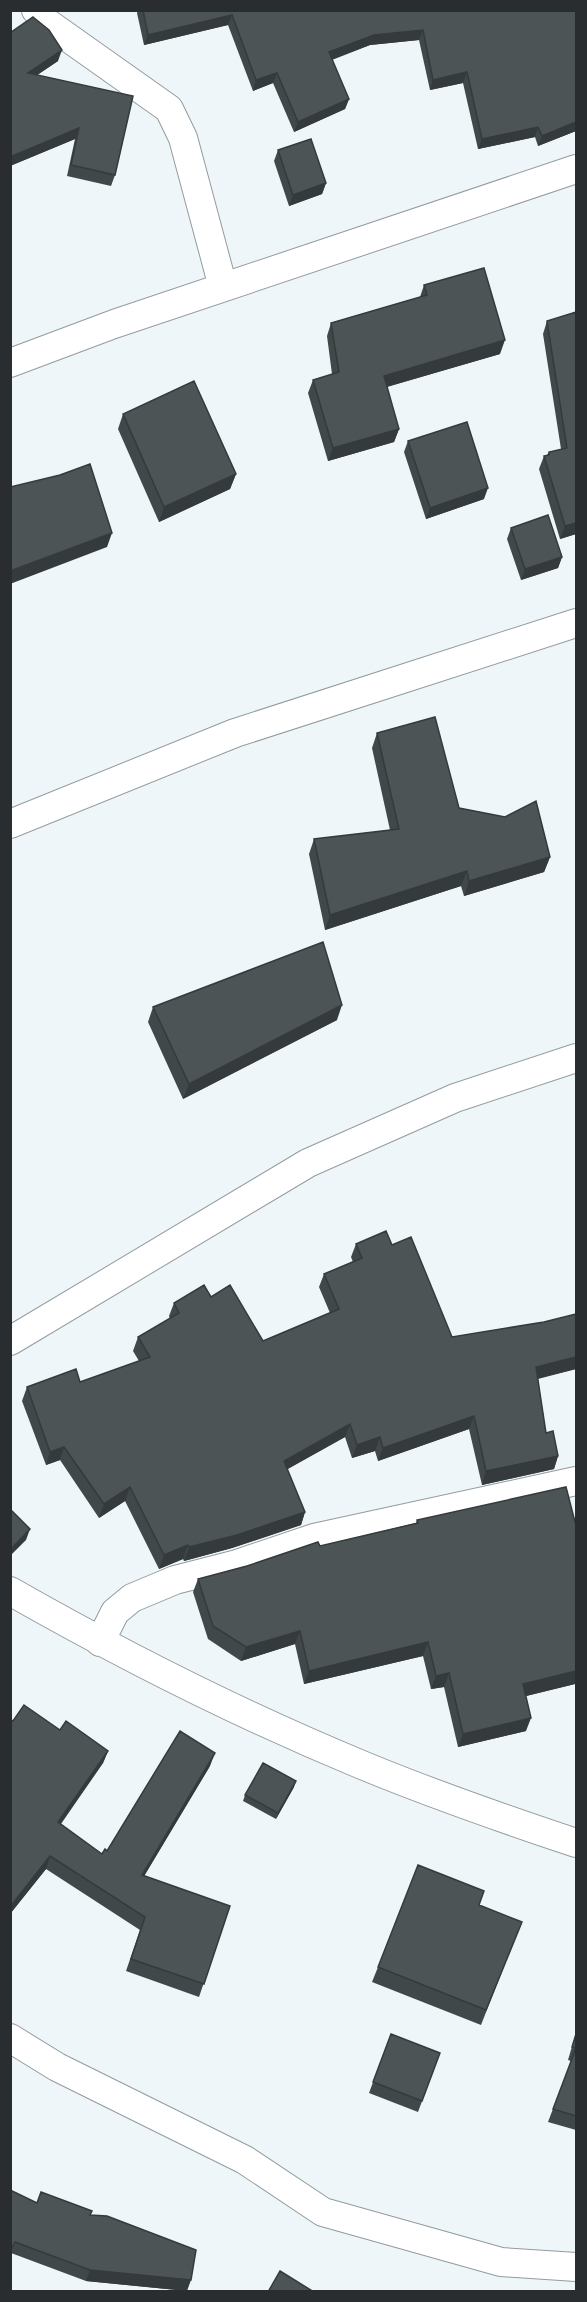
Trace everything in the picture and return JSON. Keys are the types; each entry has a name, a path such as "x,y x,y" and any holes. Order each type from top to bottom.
{"street":[{"path":"36,10 46,22 169,109 183,138 223,287"},
{"path":"10,363 114,324 576,169"},
{"path":"10,824 235,733 576,623"},
{"path":"10,1341 308,1163 456,1098 576,1058"},
{"path":"100,1642 115,1612 132,1598 175,1580 237,1564 314,1538 576,1480"},
{"path":"10,1591 100,1642 230,1706 362,1765 472,1808 576,1843"},
{"path":"12,2042 57,2067 245,2160 322,2212 501,2262 576,2267"}],"building":[{"path":"143,10 576,10 576,122 542,136 538,127 482,139 467,72 433,80 423,30 374,35 329,52 349,99 298,122 277,73 256,80 232,15 148,35"},
{"path":"33,17 49,30 62,50 28,73 133,96 115,175 71,165 79,128 10,157 10,33"},
{"path":"311,139 326,183 293,195 278,150"},
{"path":"484,268 505,340 384,376 399,429 333,448 313,380 339,372 331,323 427,295 424,285"},
{"path":"576,312 576,523 565,526 544,456 549,455 549,452 567,448 547,321"},
{"path":"194,381 236,474 164,507 123,414"},
{"path":"467,422 488,488 430,508 408,441"},
{"path":"90,464 112,533 10,571 10,487 60,475"},
{"path":"548,515 562,557 525,569 511,528"},
{"path":"435,717 459,808 505,817 536,801 550,857 469,881 467,871 330,915 314,839 399,829 377,733"},
{"path":"323,942 342,1005 189,1084 153,1007"},
{"path":"386,1231 392,1245 411,1237 452,1337 544,1322 576,1314 576,1357 536,1367 546,1433 553,1431 558,1456 486,1471 474,1416 383,1448 380,1437 357,1445 350,1424 284,1461 305,1512 237,1535 189,1547 188,1545 164,1555 130,1487 104,1504 64,1447 50,1452 27,1387 76,1369 80,1382 150,1357 138,1337 179,1313 174,1303 204,1285 211,1297 230,1285 263,1341 339,1309 324,1274 362,1258 356,1244"},
{"path":"566,1487 576,1521 576,1671 523,1684 531,1718 463,1734 449,1673 436,1676 428,1642 309,1671 300,1631 246,1647 213,1626 198,1579 247,1566 318,1542 320,1546 418,1523 417,1520"},
{"path":"10,1509 30,1529 10,1550"},
{"path":"24,1705 60,1730 66,1721 108,1751 58,1822 102,1854 105,1849 107,1851 180,1731 215,1753 142,1875 230,1906 204,1984 131,1959 145,1917 50,1856 10,1907 10,1719 13,1721"},
{"path":"263,1763 296,1781 278,1813 245,1795"},
{"path":"418,1865 484,1891 479,1905 522,1922 486,2010 378,1967"},
{"path":"391,2034 440,2053 422,2101 373,2082"},
{"path":"576,2034 576,2048 572,2047"},
{"path":"576,2048 576,2116 553,2109"},
{"path":"10,2190 37,2203 41,2192 92,2211 90,2215 107,2216 196,2250 191,2280 90,2270 15,2242 10,2251"},
{"path":"280,2271 314,2292 268,2292"}]}
